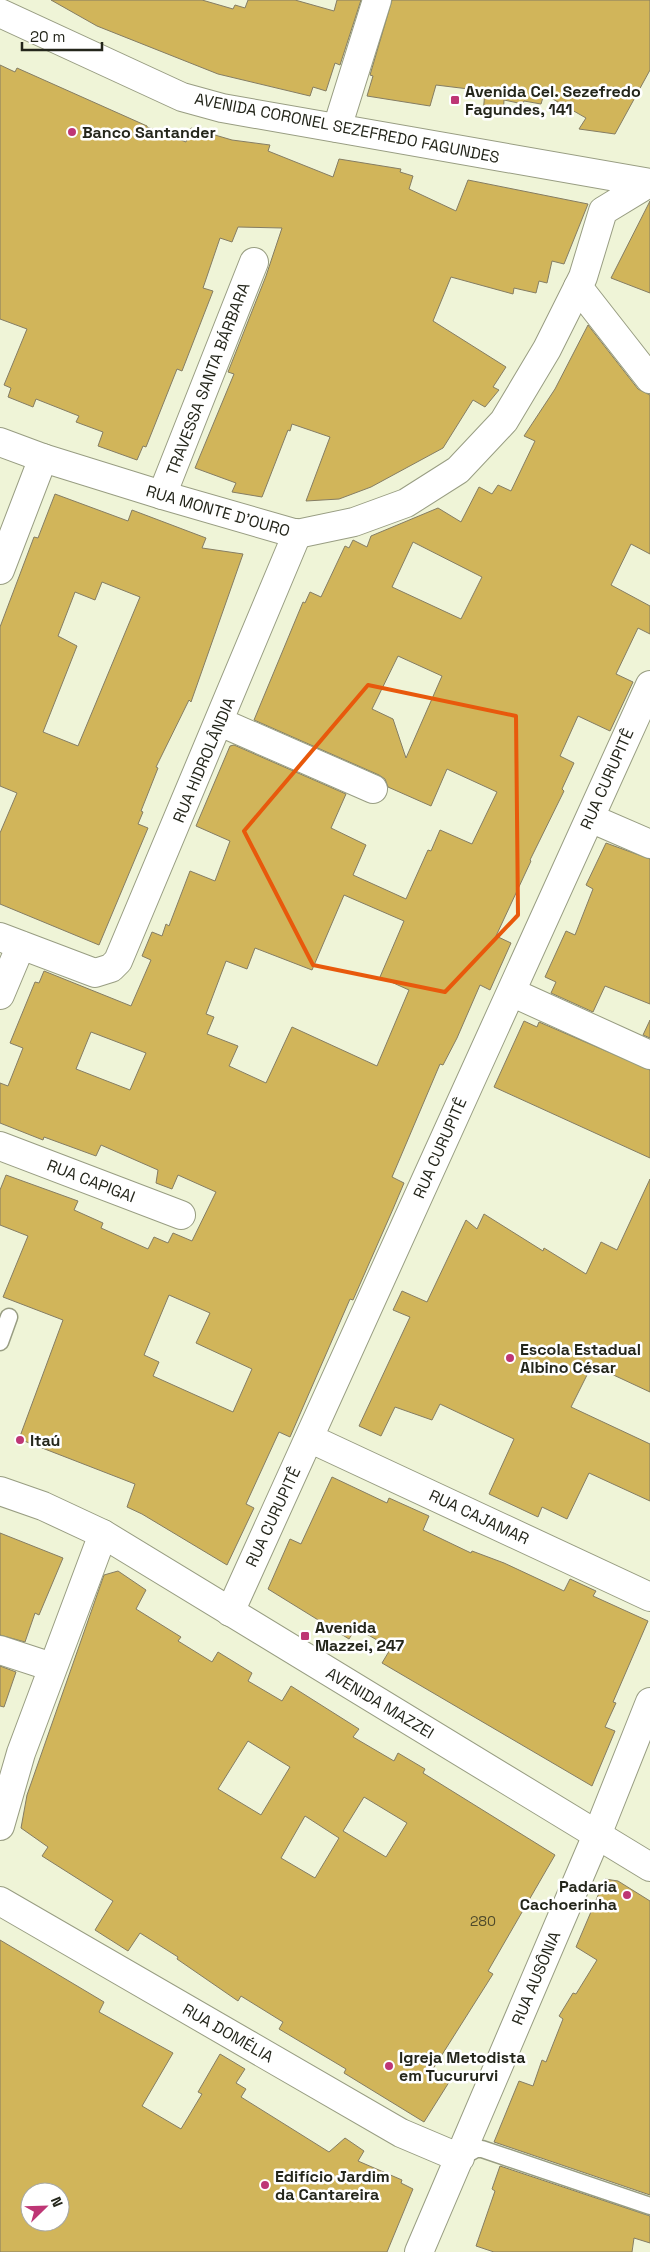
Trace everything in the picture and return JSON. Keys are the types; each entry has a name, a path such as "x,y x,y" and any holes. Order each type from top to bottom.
{"street":[{"path":"337,128 377,0"},
{"name":"AVENIDA CORONEL SEZEFREDO FAGUNDES","path":"0,13 182,97 222,108 649,183"},
{"path":"582,172 603,211 649,183"},
{"name":"RUA MONTE D'OURO","path":"0,442 43,458 162,496 297,534 354,522 406,503 458,470 504,421 547,349 583,277 603,211"},
{"name":"TRAVESSA SANTA BÁRBARA","path":"162,496 254,262"},
{"path":"578,287 650,378"},
{"path":"0,570 43,458"},
{"name":"RUA HIDROLÂNDIA","path":"10,941 95,973 110,968 118,961 220,722 297,534"},
{"name":"RUA CURUPITÊ","path":"230,1612 650,685"},
{"path":"220,722 374,789"},
{"path":"590,818 650,844"},
{"path":"0,995 10,941"},
{"path":"511,992 650,1055"},
{"name":"RUA CAPIGAI","path":"0,1146 181,1215"},
{"name":"RUA CAJAMAR","path":"309,1438 650,1597"},
{"name":"AVENIDA MAZZEI","path":"0,1491 43,1506 103,1534 650,1867"},
{"path":"0,1826 6,1781 103,1534"},
{"path":"0,1650 52,1667"},
{"name":"RUA AUSÔNIA","path":"419,2252 597,1835 650,1702"},
{"name":"RUA DOMÉLIA","path":"0,1901 401,2133 460,2158"}],"lane":[{"path":"0,1342 9,1317"},
{"path":"460,2158 476,2149 482,2149 650,2206"}],"highlighted area":[{"path":"368,685 516,716 518,915 445,992 313,965 244,831"}],"building":[{"path":"51,0 202,0 233,9 235,5 245,8 248,0 295,0 334,11 337,0 361,0 340,65 335,63 326,91 313,87 310,96 218,74 97,26"},
{"path":"392,0 650,0 650,70 615,134 579,129 586,118 544,94 541,104 524,101 523,104 504,100 503,117 483,114 485,91 436,85 430,106 367,96 373,76 370,75"},
{"path":"0,65 15,72 17,68 147,127 186,142 191,128 232,140 270,145 268,151 333,177 339,159 401,169 400,172 413,176 409,189 456,211 468,180 588,204 564,264 552,261 547,283 539,281 536,293 514,288 513,294 451,277 433,321 506,367 493,387 499,390 485,407 473,400 443,448 371,487 339,499 306,501 330,437 292,424 262,497 232,492 236,483 195,468 234,374 228,372 266,276 282,228 238,227 232,242 220,238 203,288 213,291 182,371 177,369 146,447 143,446 137,460 98,446 103,432 76,422 79,416 36,399 33,407 8,397 11,388 4,385 27,329 0,319"},
{"path":"650,201 650,293 611,278"},
{"path":"588,325 638,389 650,395 650,554 631,544 611,585 650,606 650,634 638,628 616,674 633,682 610,731 578,716 560,756 574,763 562,789 564,791 496,936 511,943 490,990 480,985 457,1038 443,1065 440,1064 392,1177 404,1183 393,1209 353,1300 350,1299 290,1437 279,1432 246,1504 254,1508 227,1565 127,1507 135,1484 19,1439 63,1320 3,1297 28,1236 0,1225 0,1190 6,1175 78,1201 74,1210 103,1223 101,1228 148,1249 154,1237 168,1243 173,1233 192,1241 216,1192 178,1175 172,1189 156,1183 158,1170 101,1145 96,1156 44,1137 43,1140 0,1123 0,1083 8,1086 23,1048 10,1043 35,982 39,983 44,971 131,1006 151,960 142,956 152,932 162,936 166,924 169,926 190,871 215,881 230,841 196,826 230,746 234,745 346,794 331,828 366,845 353,875 406,899 428,850 431,851 440,830 472,844 497,792 447,769 431,806 388,787 385,779 379,775 254,720 303,602 305,603 310,592 321,597 345,546 349,548 353,540 367,547 371,536 438,508 461,522 479,487 492,494 498,485 511,491 535,441 524,436 555,389","holes":["413,542 482,577 461,619 392,587","398,656 442,676 406,758 393,719 372,709","344,895 404,921 380,977 409,990 377,1066 292,1027 266,1083 229,1066 238,1046 207,1034 214,1017 206,1014 226,961 247,969 255,948 312,970","91,1032 146,1053 130,1090 76,1069","169,1295 210,1313 196,1343 252,1369 233,1412 153,1376 159,1362 144,1355"]},
{"path":"55,494 128,521 132,510 206,538 202,548 243,554 191,702 189,700 156,767 158,768 141,811 143,812 138,824 148,828 99,945 0,904 0,833 17,793 0,786 0,627 34,537 38,538","holes":["102,582 140,597 78,746 43,732 77,646 58,636 75,592 95,600"]},
{"path":"606,843 650,859 650,1004 605,986 593,1012 551,993 556,982 545,977 566,931 575,935 593,889 586,885"},
{"path":"650,1020 650,1038 643,1035"},
{"path":"524,1021 537,1027 539,1022 650,1070 650,1158 494,1087"},
{"path":"650,1179 650,1392 592,1365 571,1407 650,1444 650,1501 589,1473 567,1519 542,1507 538,1517 489,1494 514,1439 440,1404 432,1420 395,1407 381,1436 359,1426 410,1317 393,1310 402,1291 427,1302 466,1220 477,1229 484,1214 543,1251 544,1248 586,1274 601,1242 617,1250"},
{"path":"332,1477 387,1503 389,1498 429,1516 423,1530 471,1553 472,1551 504,1563 564,1591 570,1579 596,1591 593,1596 648,1621 613,1702 616,1703 605,1727 615,1731 592,1786 382,1663 391,1648 356,1628 349,1639 268,1589 290,1539 301,1544"},
{"path":"0,1533 63,1558 39,1615 35,1613 25,1642 0,1635"},
{"path":"118,1571 146,1590 136,1609 181,1637 178,1641 212,1662 218,1652 252,1673 248,1681 282,1701 291,1686 359,1729 353,1737 394,1761 398,1753 425,1769 423,1773 555,1855 488,1971 493,1974 433,2069 451,2079 424,2122 344,2073 346,2069 279,2029 283,2022 241,1996 238,2001 177,1959 178,1957 140,1933 128,1951 95,1930 113,1901 42,1856 48,1847 21,1828 27,1795 104,1575","holes":["248,1741 290,1767 261,1815 218,1789","364,1797 407,1823 386,1857 343,1831","305,1816 339,1838 315,1878 281,1858"]},
{"path":"0,1666 16,1672 4,1707 0,1706"},
{"path":"605,1879 618,1881 650,1901 650,2195 494,2142 519,2081 533,2086 542,2060 546,2062 563,2019 559,2016 573,1993 576,1994 597,1960 576,1947"},
{"path":"0,1940 104,2002 99,2012 173,2053 142,2106 181,2129 202,2094 198,2092 220,2054 245,2069 236,2083 246,2089 241,2097 329,2152 345,2138 364,2151 358,2161 402,2180 401,2183 413,2189 387,2252 0,2252"},
{"path":"500,2166 650,2216 650,2243 634,2238 632,2252 494,2252 476,2246 495,2191 492,2189"}],"place":[{"name":"Avenida Cel. Sezefredo Fagundes, 141","path":"455,100"},
{"name":"Banco Santander","path":"72,132"},
{"name":"Escola Estadual Albino César","path":"510,1358"},
{"name":"Itaú","path":"20,1440"},
{"name":"Avenida Mazzei, 247","path":"305,1636"},
{"name":"Padaria Cachoerinha","path":"627,1895"},
{"name":"Igreja Metodista em Tucururvi","path":"389,2066"},
{"name":"Edifício Jardim da Cantareira","path":"265,2185"}]}
